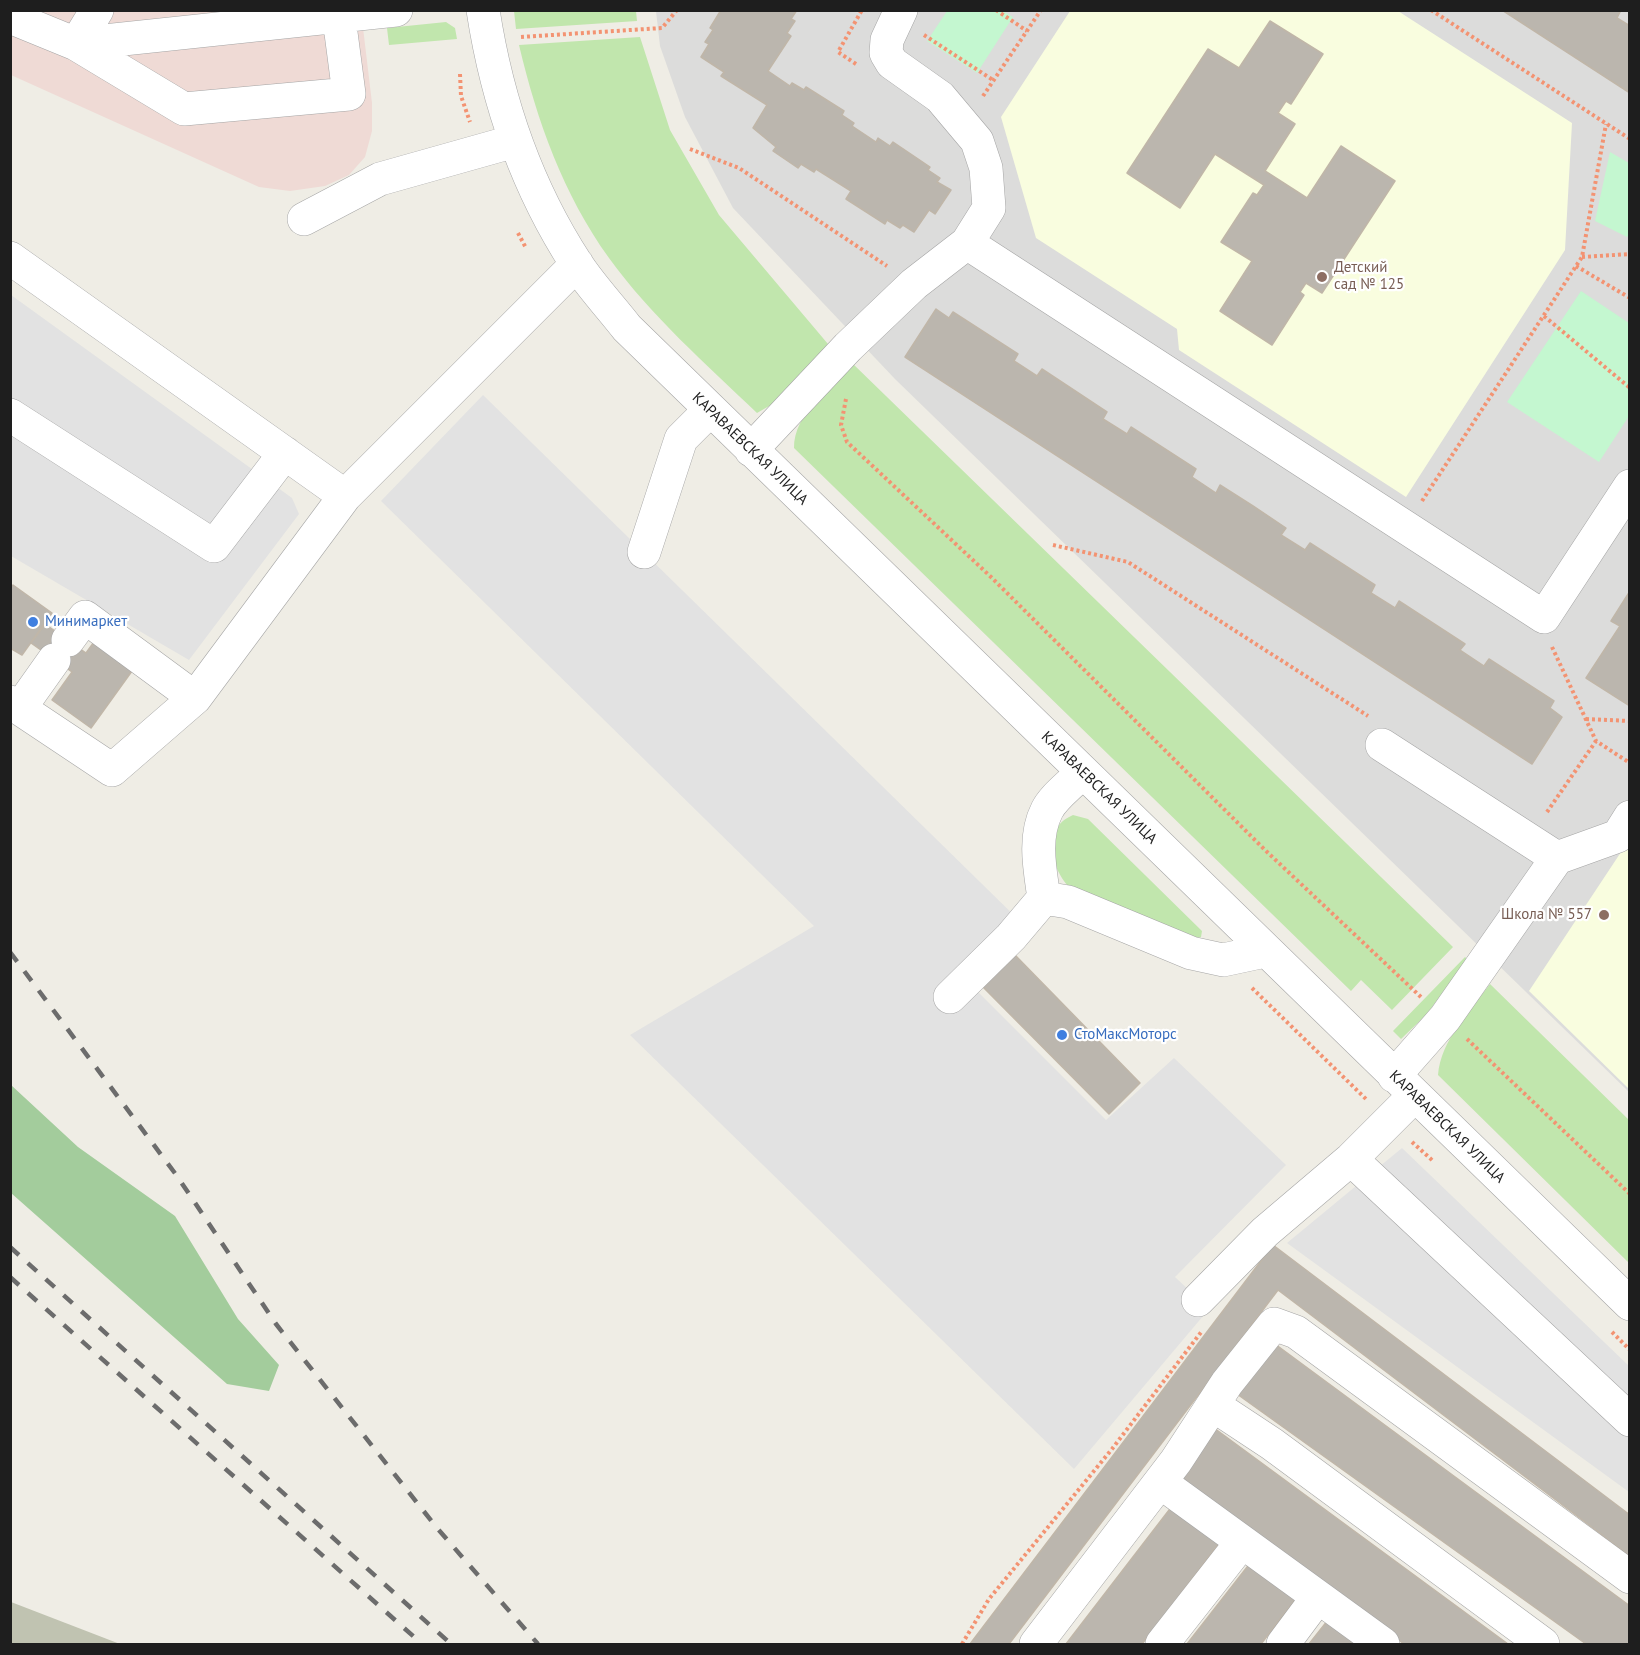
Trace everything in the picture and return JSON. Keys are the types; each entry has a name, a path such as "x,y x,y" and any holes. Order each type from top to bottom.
{"street":[{"path":"76,44 97,10"},
{"path":"76,44 396,10"},
{"name":"КАРАВАЕВСКАЯ УЛИЦА","path":"483,10 501,102 545,210 577,264 627,328 1629,1304"},
{"path":"751,450 848,347 914,284 967,243 989,208 986,168 977,141 965,123 940,97 892,63 886,53 887,40 899,14"},
{"path":"31,19 184,109 349,94 338,15"},
{"path":"304,219 389,176 515,141"},
{"path":"967,243 1544,617 1629,486"},
{"path":"10,258 345,496"},
{"path":"195,698 85,617 15,705 112,770 195,698 345,496 577,264"},
{"path":"644,552 681,439 710,410"},
{"path":"10,415 214,546 285,453"},
{"path":"1382,745 1557,858"},
{"path":"950,997 1011,937 1044,898 1039,865 1039,837 1047,810 1082,772"},
{"path":"1201,1314 1265,1232 1390,1122 1404,1086 1445,1018 1485,964 1557,858 1618,836 1629,817"},
{"path":"1044,898 1068,902 1191,953 1223,960 1265,951"},
{"path":"1350,1159 1629,1420"},
{"path":"1036,1644 1160,1482 1213,1405 1274,1324 1296,1332 1629,1577"},
{"path":"1213,1405 1272,1444 1543,1644"},
{"path":"1160,1482 1383,1644"},
{"path":"1162,1644 1242,1542"},
{"path":"1283,1644 1318,1597"}],"path":[{"path":"516,37 662,28 677,10"},
{"path":"862,10 838,52 866,71"},
{"path":"996,10 1027,31"},
{"path":"965,123 1041,10"},
{"path":"1431,10 1629,139"},
{"path":"899,14 993,80"},
{"path":"1405,527 1582,257 1606,124"},
{"path":"690,149 739,168 914,284"},
{"path":"1582,257 1629,254"},
{"path":"1576,266 1629,298"},
{"path":"1544,316 1629,388"},
{"path":"848,392 841,425 847,442 991,577 1266,850 1629,1194"},
{"path":"1053,545 1128,562 1379,722 1382,745"},
{"path":"1544,617 1550,642 1596,741 1629,764"},
{"path":"1586,719 1629,721"},
{"path":"1527,839 1596,741"},
{"path":"1223,960 1390,1122"},
{"path":"962,1644 988,1599 1112,1449 1201,1314"}],"shaded area":[{"path":"11,11 361,11 372,103 372,131 365,157 349,175 325,186 290,191 259,187 11,75"},
{"path":"656,11 1629,11 1629,1092 895,379 733,208 685,117 660,46"},
{"name":"Детский сад № 125","path":"1070,11 1398,11 1572,123 1565,250 1406,497 1179,350 1177,329 1036,238 1001,117"},
{"path":"11,295 292,498 299,514 189,660 11,556"},
{"path":"483,395 1029,930 973,987 1106,1120 1174,1058 1286,1165 1175,1277 1209,1309 1074,1469 630,1035 814,926 381,501"},
{"name":"Школа № 557","path":"1629,840 1629,1089 1529,991"},
{"path":"1402,1148 1629,1366 1629,1492 1287,1243"},
{"path":"11,1602 120,1644 11,1644"}],"green space":[{"path":"514,11 636,11 637,21 516,29"},
{"path":"947,11 1003,11 1013,17 977,73 927,41"},
{"path":"446,22 455,28 457,39 389,45 387,28"},
{"path":"640,37 670,130 719,215 828,344 776,402 757,413 643,300 593,234 565,183 543,129 519,45"},
{"path":"1610,152 1629,163 1630,233 1627,237 1595,221"},
{"path":"1581,291 1629,323 1629,416 1599,462 1507,402"},
{"path":"851,362 1453,947 1392,1010 1361,980 1351,991 794,448 800,424 806,412"},
{"path":"1073,815 1088,819 1202,931 1201,937 1197,938 1070,888 1058,870 1052,849 1056,830 1063,821"},
{"path":"1465,957 1467,959 1427,1014 1401,1039 1393,1031"},
{"path":"1490,984 1629,1120 1629,1263 1438,1075 1440,1062 1450,1038"},
{"path":"11,1085 78,1147 175,1216 238,1319 279,1365 269,1391 227,1384 11,1193"}],"building":[{"path":"721,10 797,10 791,19 795,21 787,33 791,36 768,71 790,86 792,83 804,90 806,87 844,111 842,115 854,123 852,126 876,142 878,138 890,146 893,142 930,167 928,170 940,178 937,182 951,190 935,214 929,210 914,232 903,225 900,228 887,220 885,224 846,199 851,191 816,169 814,172 801,164 798,168 773,151 776,147 753,128 767,105 721,76 724,72 701,57 709,44 705,42 713,30 710,28"},
{"path":"1502,10 1621,10 1617,18 1630,26 1630,93"},
{"path":"1270,21 1323,54 1291,104 1286,101 1278,113 1295,124 1265,171 1307,198 1341,146 1395,181 1322,293 1306,283 1300,292 1304,295 1272,345 1220,311 1252,261 1221,242 1253,193 1257,195 1264,185 1215,154 1180,208 1127,173 1208,49 1239,68"},
{"path":"936,309 949,318 953,312 1018,354 1014,361 1037,376 1042,369 1107,412 1103,419 1127,434 1131,427 1196,469 1192,477 1216,493 1220,485 1253,506 1286,528 1281,535 1305,550 1310,543 1375,585 1371,593 1395,608 1399,601 1465,644 1460,650 1484,666 1489,659 1554,701 1550,708 1562,717 1532,764 905,357"},
{"path":"13,585 52,613 22,655 10,648 10,589"},
{"path":"1630,591 1630,706 1586,678 1620,626 1611,621"},
{"path":"45,624 86,653 94,642 132,671 91,728 52,700 72,672 31,643"},
{"name":"СтоМаксМоторс","path":"1015,955 1140,1083 1109,1114 983,987"},
{"path":"1273,1245 1630,1515 1630,1556 1278,1290 1009,1644 970,1644"},
{"path":"1275,1344 1630,1606 1630,1644 1586,1644 1237,1394"},
{"path":"1214,1428 1508,1644 1404,1644 1179,1477"},
{"path":"1176,1501 1223,1538 1142,1644 1066,1644"},
{"path":"1251,1562 1297,1597 1261,1644 1187,1644"},
{"path":"1328,1620 1359,1644 1309,1644"}],"railway":[{"path":"10,952 177,1176 276,1324 437,1528 538,1644"},
{"path":"10,1247 451,1644"},
{"path":"10,1277 422,1644"}],"place":[{"name":"Детский сад № 125","path":"1322,277"},
{"name":"Минимаркет","path":"33,622"},
{"name":"Школа № 557","path":"1604,915"},
{"name":"СтоМаксМоторс","path":"1062,1035"}]}
